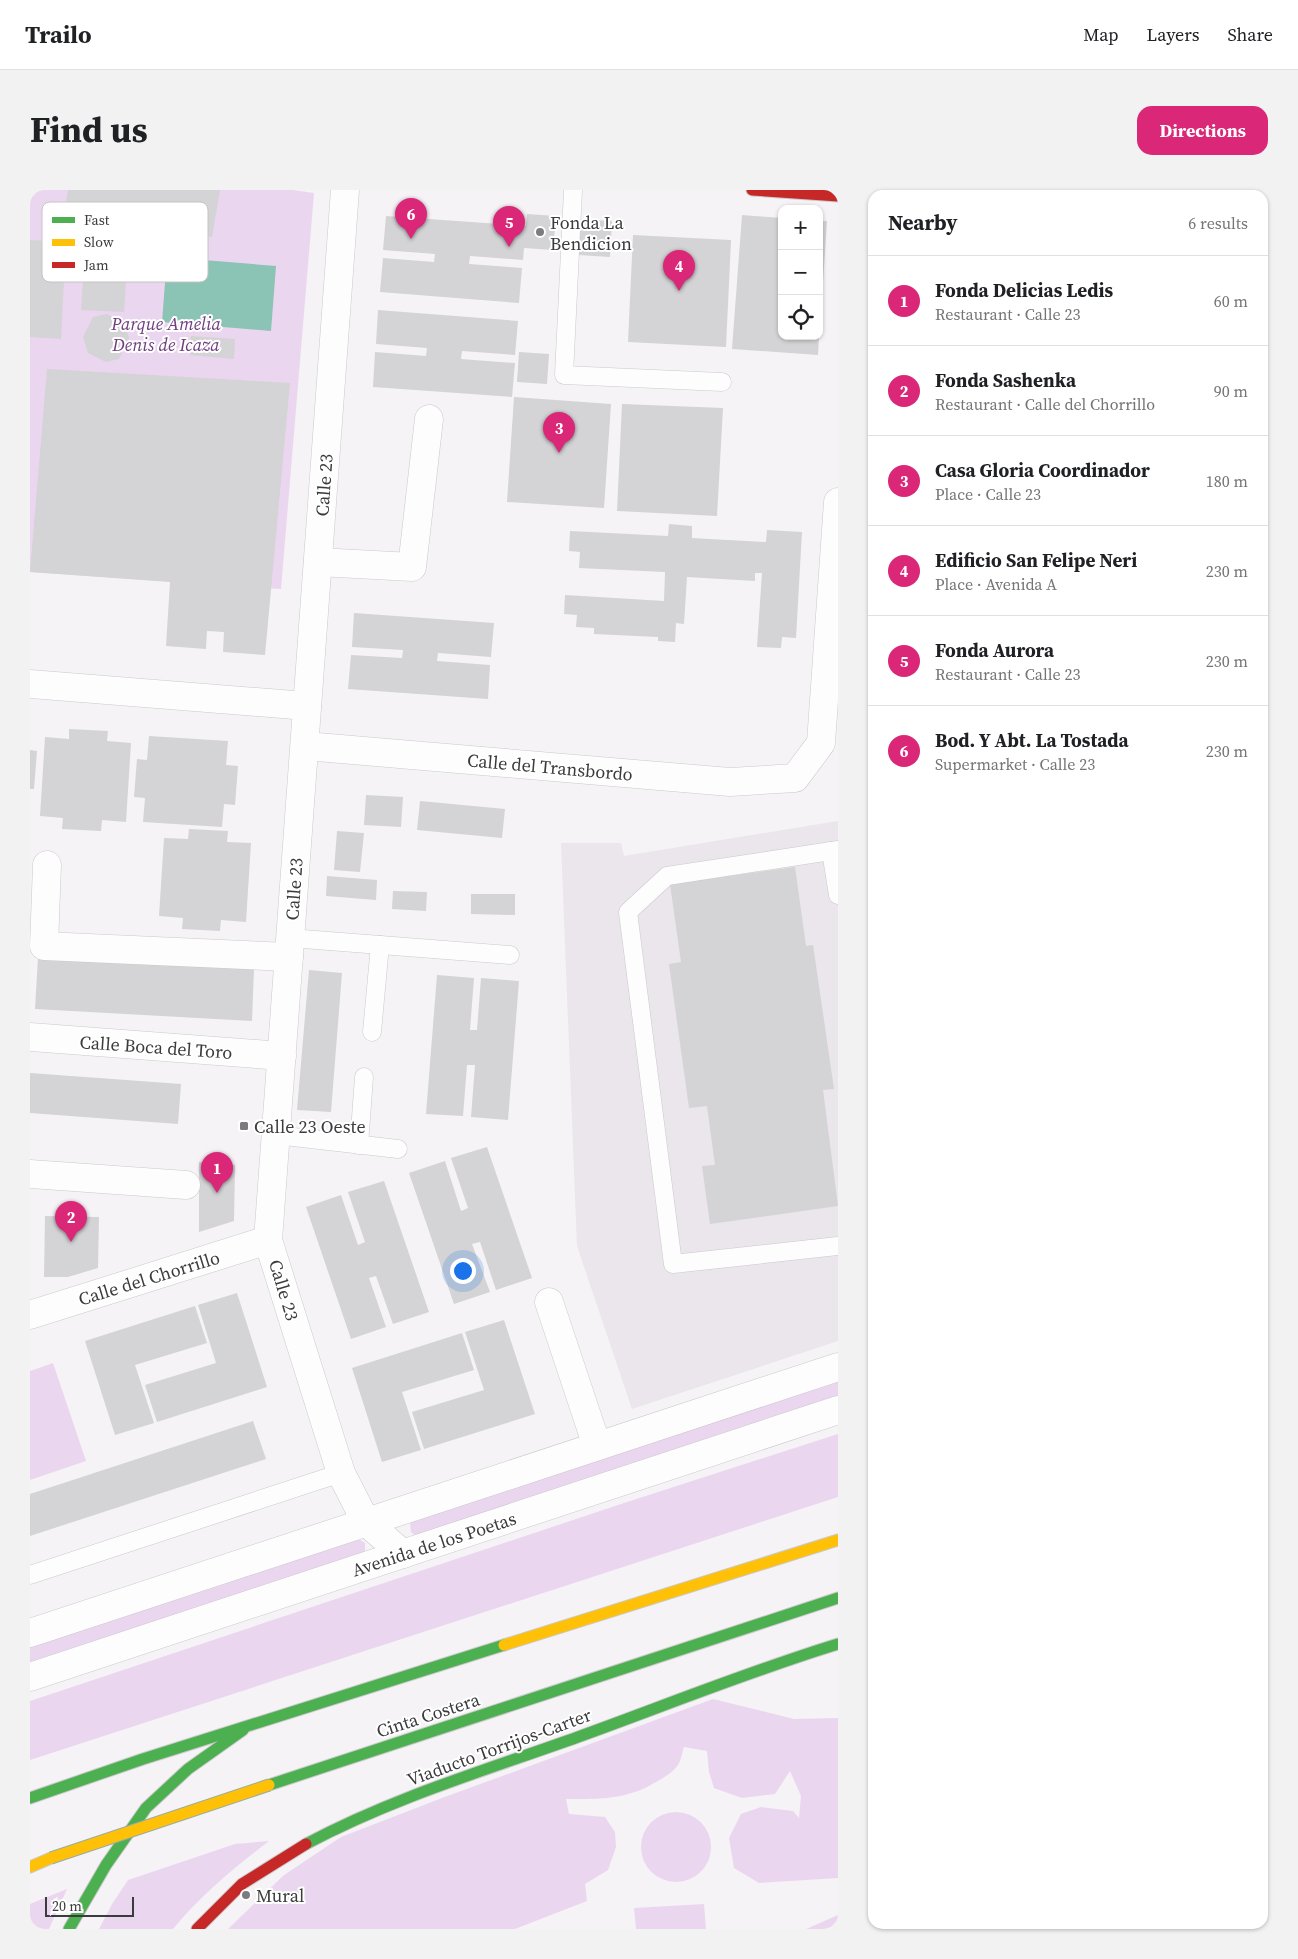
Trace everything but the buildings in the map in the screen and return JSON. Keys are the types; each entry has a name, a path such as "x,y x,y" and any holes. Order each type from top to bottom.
{"main road":[{"path":"752,190 838,196"},
{"path":"30,1798 250,1725 838,1540"},
{"name":"Cinta Costera","path":"30,1867 51,1858 269,1785 838,1598"},
{"name":"Viaducto Torrijos-Carter","path":"197,1929 242,1884 293,1851 346,1823 420,1793 579,1737 792,1658 838,1644"},
{"path":"69,1929 106,1865 146,1808 188,1770 250,1725"}],"street":[{"name":"Calle 23","path":"345,190 268,1240 341,1473 366,1522 404,1554"},
{"path":"318,562 412,567 429,419"},
{"name":"Calle del Transbordo","path":"304,746 730,782 795,778 821,743 838,502"},
{"path":"30,684 308,706"},
{"path":"47,865 44,946 290,947"},
{"name":"Calle Boca del Toro","path":"30,1037 282,1056"},
{"path":"30,1174 186,1185"},
{"name":"Calle del Chorrillo","path":"30,1315 268,1240"},
{"path":"549,1302 597,1446"},
{"path":"30,1633 838,1367"},
{"name":"Avenida de los Poetas","path":"30,1677 838,1410"}],"lane":[{"path":"573,190 564,374 722,382"},
{"path":"838,896 834,850 667,876 628,912 673,1264 838,1246"},
{"path":"290,947 380,945 510,955"},
{"path":"372,1032 380,945"},
{"path":"359,1145 364,1077"},
{"path":"276,1135 398,1149"},
{"path":"30,1574 341,1473"}],"shaded area":[{"path":"208,260 276,266 271,331 162,322 165,282 208,282"},
{"path":"838,821 838,1341 632,1409 577,1246 561,843 621,843 624,856"}],"green space":[{"name":"Parque Amelia Denis de Icaza","path":"30,190 293,190 314,193 281,589 30,572"},
{"path":"53,1363 86,1461 30,1480 30,1371"},
{"path":"838,1377 838,1398 418,1538 411,1532 410,1524 413,1520"},
{"path":"838,1434 838,1497 30,1760 30,1701 621,1504"},
{"path":"357,1538 365,1543 365,1553 30,1666 30,1643"},
{"path":"713,1699 794,1719 838,1718 838,1878 759,1883 734,1868 729,1838 741,1814 761,1807 793,1811 799,1818 801,1796 790,1771 775,1794 742,1798 714,1788 709,1772 707,1751 684,1747 676,1768 665,1777 645,1788 612,1797 566,1799 569,1814 605,1817 615,1832 616,1847 608,1870 585,1884 587,1901 515,1929 228,1929 284,1875 341,1837"},
{"path":"676,1812 689,1815 701,1822 708,1834 711,1847 708,1860 701,1872 689,1879 676,1882 663,1879 651,1872 644,1860 641,1847 644,1834 651,1822 663,1815"},
{"path":"269,1841 218,1882 173,1929 99,1929 112,1904 128,1880 235,1844"},
{"path":"67,1889 49,1929 30,1929 30,1904"},
{"path":"704,1904 706,1929 636,1929 634,1908"},
{"path":"838,1915 838,1929 806,1929"}],"traffic: fast":[{"path":"269,1785 838,1598"},
{"path":"306,1844 372,1813 440,1786 740,1677 838,1644"},
{"path":"30,1798 143,1759 504,1645"},
{"path":"69,1929 106,1865 146,1808 188,1769 243,1730"}],"traffic: slow":[{"path":"504,1645 838,1540"},
{"path":"51,1858 269,1785"},
{"path":"30,1867 51,1858"}],"traffic: jam":[{"path":"752,190 838,196"},
{"path":"197,1929 242,1884 306,1844"}],"place":[{"name":"Fonda La Bendicion","path":"540,232"},
{"name":"Bod. Y Abt. La Tostada","path":"411,239"},
{"name":"Fonda Aurora","path":"509,247"},
{"name":"Edificio San Felipe Neri","path":"679,291"},
{"name":"Casa Gloria Coordinador","path":"559,453"},
{"name":"Calle 23 Oeste","path":"244,1126"},
{"name":"Fonda Delicias Ledis","path":"217,1193"},
{"name":"Fonda Sashenka","path":"71,1242"},
{"name":"Mural","path":"246,1895"}]}
